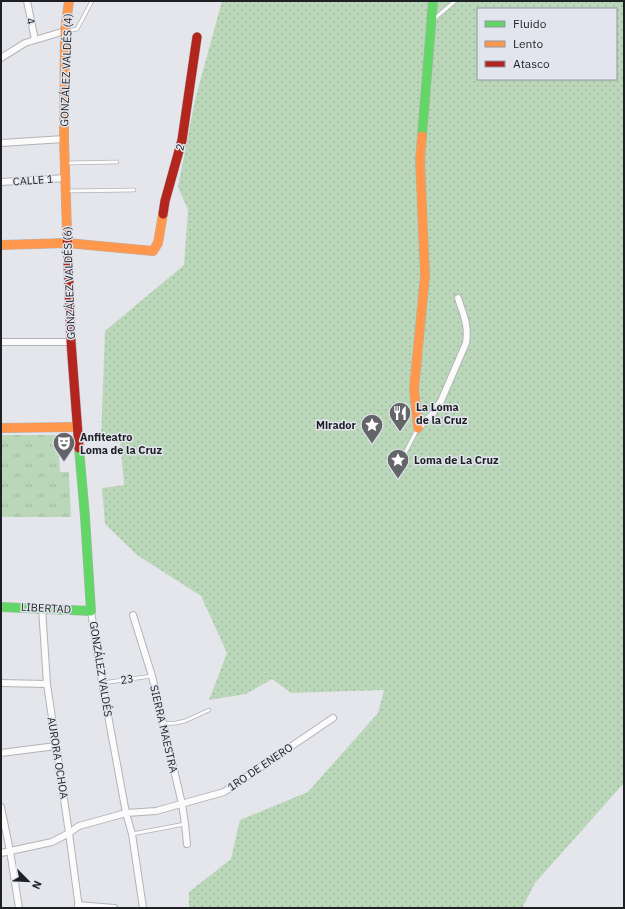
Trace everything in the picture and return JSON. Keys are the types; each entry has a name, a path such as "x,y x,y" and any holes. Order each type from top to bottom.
{"street":[{"name":"4","path":"27,1 35,40"},
{"name":"GONZÁLEZ VALDÉS (4)","path":"64,140 65,31 69,1"},
{"path":"418,428 414,389 425,276 420,161 433,1"},
{"path":"1,58 25,42 65,31"},
{"name":"2","path":"67,243 150,251 155,249 158,243 165,201 182,140 197,37"},
{"path":"1,143 64,140"},
{"name":"GONZÁLEZ VALDÉS (6)","path":"64,140 71,342 77,427"},
{"name":"CALLE 1","path":"1,182 66,178"},
{"path":"1,245 67,243"},
{"path":"418,428 431,416 441,401 466,343 468,334 467,325 458,298"},
{"path":"1,342 71,342"},
{"path":"1,428 77,427"},
{"name":"GONZÁLEZ VALDÉS","path":"77,427 91,610 102,683 126,814 132,834 143,908"},
{"name":"LIBERTAD","path":"1,607 91,610"},
{"name":"AURORA OCHOA","path":"42,608 47,684 69,833 78,907"},
{"name":"SIERRA MAESTRA","path":"133,615 152,676 182,804 187,844"},
{"path":"1,683 47,684"},
{"name":"1RO DE ENERO","path":"1,853 52,842 80,826 126,814 156,810 182,804 224,792 333,718"},
{"path":"1,753 56,746"},
{"path":"1,810 10,851 19,908"},
{"path":"78,907 114,908"}],"lane":[{"path":"65,31 77,29 92,1"},
{"path":"431,21 456,1"},
{"path":"65,163 117,162"},
{"path":"66,192 134,190"},
{"path":"406,453 418,428"},
{"name":"23","path":"102,683 152,676"},
{"path":"163,724 185,721 209,710"},
{"path":"132,834 185,824"}],"green space":[{"path":"222,1 624,1 624,783 535,883 522,908 189,908 189,892 231,859 240,820 308,792 378,713 384,690 291,693 272,679 246,694 209,700 227,653 201,596 137,555 105,524 102,488 124,485 120,438 101,438 105,331 184,265 188,210 178,187 195,100"},
{"path":"1,435 66,435 68,454 59,455 60,472 69,472 71,517 1,517"}],"traffic: fast":[{"path":"422,136 433,1"},
{"path":"1,607 91,611 79,448"}],"traffic: slow":[{"path":"67,232 64,139 65,31 69,1"},
{"path":"418,428 414,389 425,276 420,161 422,136"},
{"path":"1,245 67,243 153,251 158,243 163,214"},
{"path":"1,428 77,427"}],"traffic: jam":[{"path":"163,214 165,201 182,140 197,37"},
{"path":"67,232 71,342 79,448"}],"place":[{"name":"La Loma de la Cruz","path":"400,432"},
{"name":"Mirador","path":"372,444"},
{"name":"Anfiteatro Loma de la Cruz","path":"64,462"},
{"name":"Loma de La Cruz","path":"398,480"}]}
